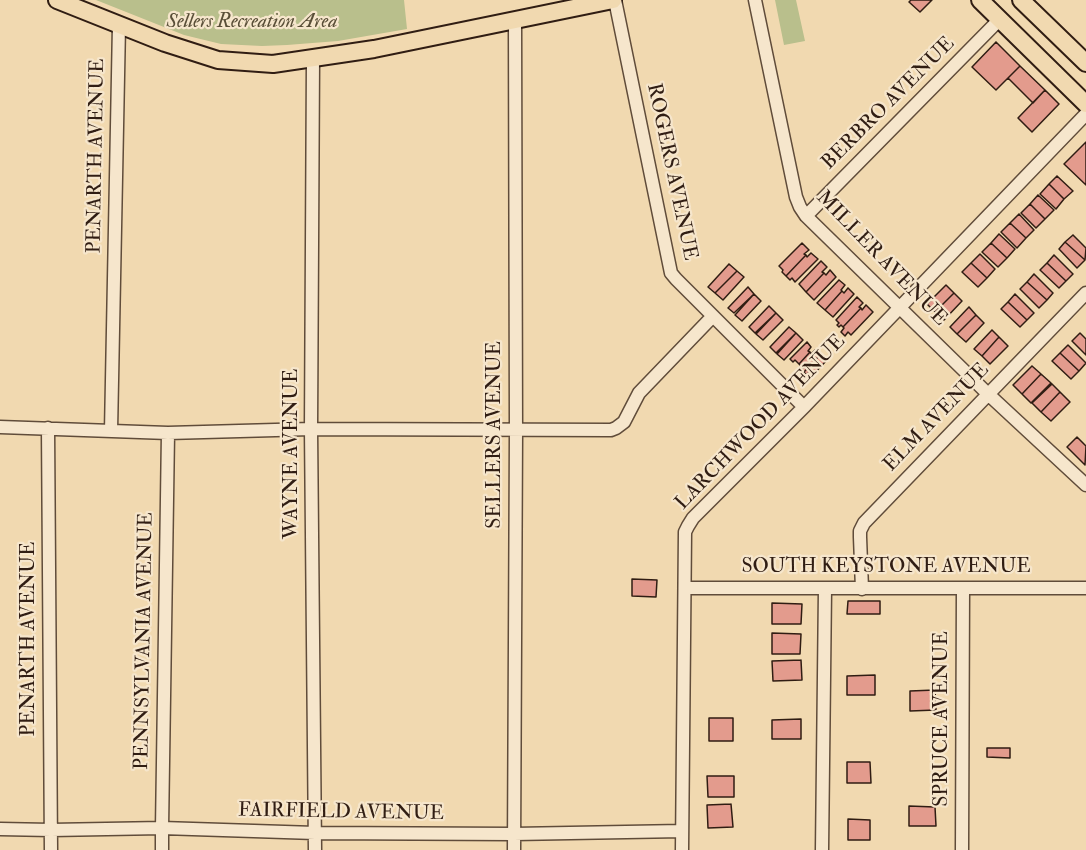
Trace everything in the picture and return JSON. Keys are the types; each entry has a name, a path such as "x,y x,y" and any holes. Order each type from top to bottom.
{"main road":[{"path":"57,0 119,26 218,60 273,64 374,49 614,0"},
{"path":"980,0 1086,104"},
{"path":"1021,0 1086,63"}],"street":[{"name":"ROGERS AVENUE","path":"614,0 671,273 804,406"},
{"name":"MILLER AVENUE","path":"755,0 796,197 806,216 988,394 1086,485"},
{"name":"SELLERS AVENUE","path":"514,850 515,20"},
{"name":"BERBRO AVENUE","path":"806,216 1000,20"},
{"name":"PENARTH AVENUE","path":"111,431 119,26"},
{"name":"WAYNE AVENUE","path":"313,58 311,429 315,850"},
{"name":"LARCHWOOD AVENUE","path":"682,850 685,532 688,526 693,518 1086,114"},
{"name":"ELM AVENUE","path":"862,589 860,531 864,523 1086,294"},
{"path":"0,427 168,433 311,429 611,430 624,423 639,393 713,316"},
{"name":"PENARTH AVENUE","path":"48,428 51,850"},
{"name":"PENNSYLVANIA AVENUE","path":"162,850 168,433"},
{"name":"SOUTH KEYSTONE AVENUE","path":"685,588 1086,588"},
{"name":"SPRUCE AVENUE","path":"962,850 963,588"},
{"path":"822,850 825,589"},
{"name":"FAIRFIELD AVENUE","path":"0,829 162,828 315,833 514,834 682,831"}],"green space":[{"name":"Sellers Recreation Area","path":"96,0 404,0 407,29 338,41 262,46 221,44 184,35"},
{"path":"775,0 796,0 805,41 784,45"}],"building":[{"path":"911,0 932,0 920,12 909,2"},
{"path":"996,42 1020,66 996,90 972,67"},
{"path":"1020,66 1045,90 1033,103 1008,78"},
{"path":"1045,90 1059,104 1032,132 1018,118"},
{"path":"1086,142 1086,185 1064,164"},
{"path":"1057,176 1073,191 1064,199 1049,184"},
{"path":"1049,184 1064,199 1056,209 1040,194"},
{"path":"1038,195 1054,210 1045,219 1030,204"},
{"path":"1030,204 1045,219 1036,228 1021,213"},
{"path":"1019,214 1034,230 1026,238 1010,223"},
{"path":"1010,223 1026,238 1017,248 1001,232"},
{"path":"999,234 1015,249 1007,258 991,243"},
{"path":"1073,235 1086,248 1085,260 1065,242"},
{"path":"1065,242 1085,260 1077,268 1059,249"},
{"path":"802,243 809,250 786,276 779,266"},
{"path":"991,243 1007,258 998,267 982,252"},
{"path":"811,253 818,259 795,282 792,278 790,280 786,276 806,255 807,257"},
{"path":"980,254 995,269 987,278 971,263"},
{"path":"1054,255 1073,274 1066,281 1047,263"},
{"path":"821,261 827,267 806,292 799,284"},
{"path":"971,263 987,278 978,287 962,272"},
{"path":"1047,263 1066,281 1059,288 1040,270"},
{"path":"729,264 737,271 715,293 708,287"},
{"path":"830,270 836,277 814,300 806,292 824,273 826,275"},
{"path":"737,271 744,277 723,300 715,293"},
{"path":"1034,274 1053,293 1047,300 1027,282"},
{"path":"839,280 845,285 825,310 817,303"},
{"path":"1027,282 1047,300 1039,308 1020,289"},
{"path":"946,285 954,293 935,312 927,304"},
{"path":"748,287 754,294 734,313 728,308"},
{"path":"848,288 854,294 833,317 825,310 842,291 844,293"},
{"path":"954,293 962,301 944,320 935,312"},
{"path":"754,294 761,301 742,321 735,315"},
{"path":"1015,294 1034,313 1027,320 1008,302"},
{"path":"857,297 863,303 859,307 861,308 843,327 841,325 839,327 836,320"},
{"path":"1008,302 1027,320 1020,327 1001,309"},
{"path":"866,305 873,312 851,335 848,332 845,336 841,332 843,327"},
{"path":"769,306 776,313 755,333 749,327"},
{"path":"969,307 976,315 957,334 950,327"},
{"path":"776,313 783,320 763,340 756,334"},
{"path":"976,315 984,323 966,342 957,334"},
{"path":"789,327 796,333 776,353 770,347"},
{"path":"992,330 999,337 982,356 974,349"},
{"path":"796,333 803,340 784,360 777,354"},
{"path":"1080,333 1086,339 1086,355 1072,341"},
{"path":"999,337 1008,346 990,364 982,356"},
{"path":"807,342 811,347 808,351 810,352 799,364 795,360 793,362 790,359"},
{"path":"1068,345 1086,363 1079,371 1060,353"},
{"path":"815,350 820,355 804,372 799,364"},
{"path":"1060,353 1079,371 1071,379 1052,361"},
{"path":"820,355 826,361 812,376 808,373 806,375 804,372"},
{"path":"1032,366 1041,374 1022,394 1013,385"},
{"path":"1041,374 1051,383 1031,403 1022,394"},
{"path":"1052,384 1060,392 1041,412 1032,403"},
{"path":"1060,392 1070,402 1051,421 1041,412"},
{"path":"1077,437 1086,446 1085,465 1067,447"},
{"path":"632,579 657,580 656,597 632,596"},
{"path":"848,601 880,601 880,614 847,614"},
{"path":"772,603 802,604 801,624 772,624"},
{"path":"772,633 801,634 800,654 772,654"},
{"path":"801,660 802,680 773,681 772,661"},
{"path":"875,675 875,695 847,695 847,676"},
{"path":"935,690 936,710 910,711 910,691"},
{"path":"709,718 733,718 733,741 709,741"},
{"path":"801,719 801,739 772,739 772,720"},
{"path":"987,748 1010,748 1010,758 987,757"},
{"path":"847,762 870,762 871,783 847,783"},
{"path":"707,776 734,776 734,797 708,797"},
{"path":"731,804 733,827 708,828 707,805"},
{"path":"909,806 935,807 936,826 909,826"},
{"path":"848,819 870,820 870,840 848,840"}]}
